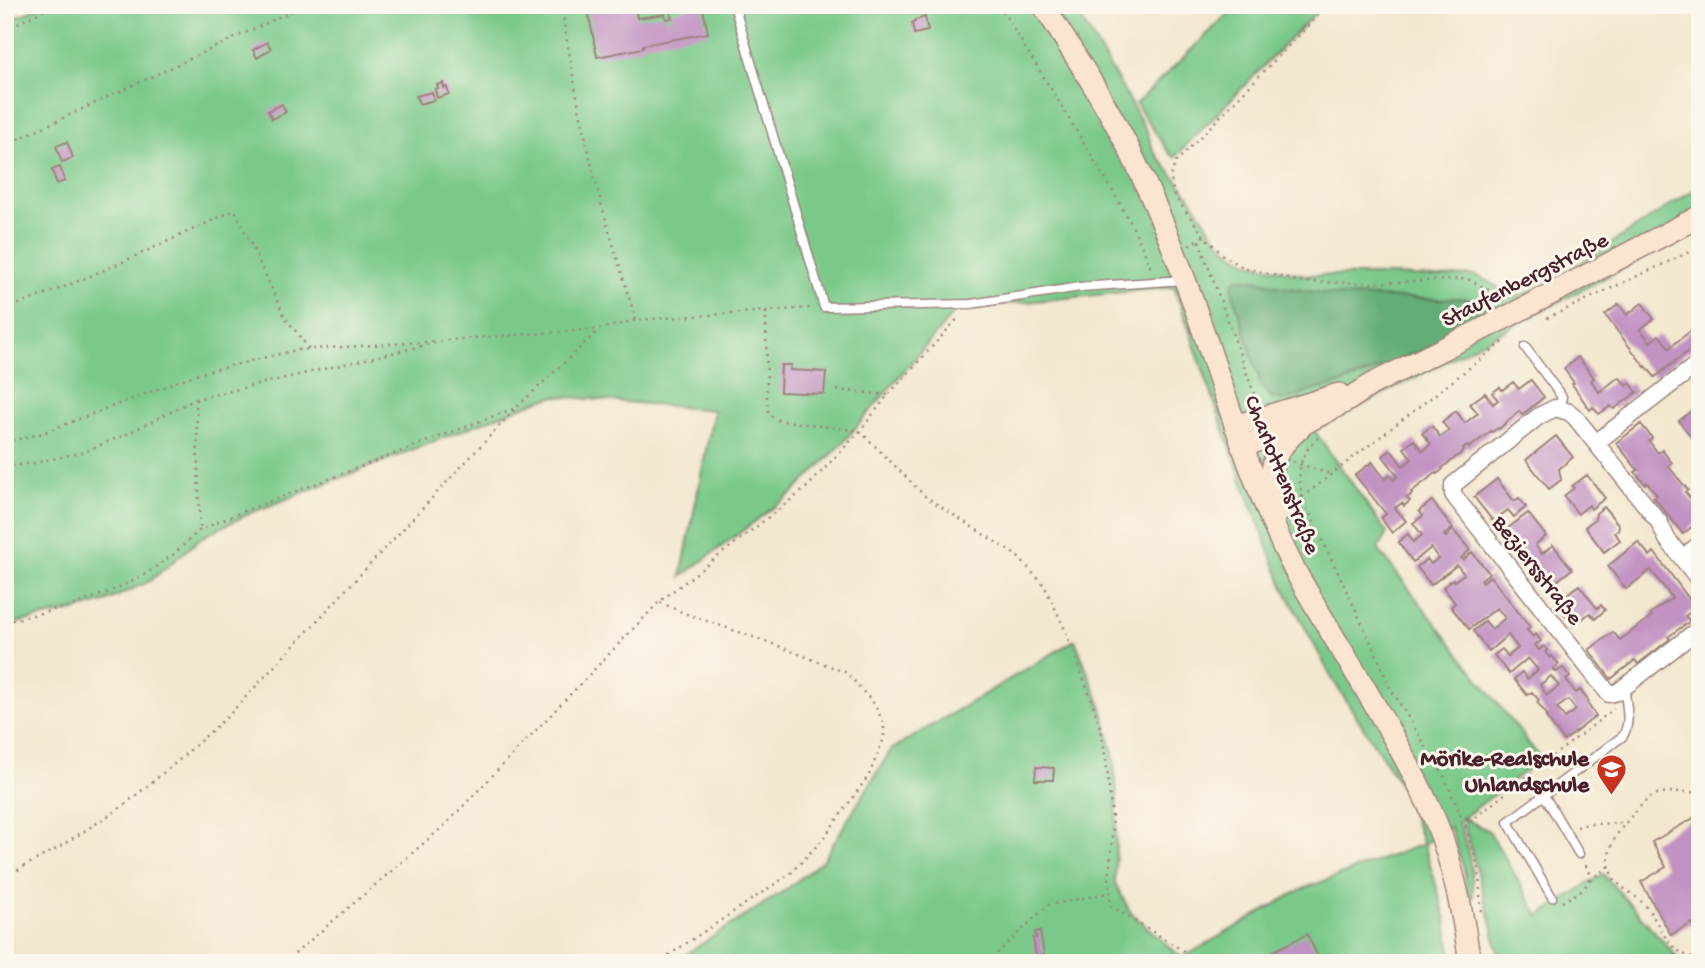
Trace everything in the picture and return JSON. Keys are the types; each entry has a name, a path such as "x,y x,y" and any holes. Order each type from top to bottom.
{"main road":[{"name":"Charlottenstraße","path":"1044,5 1088,75 1128,148 1186,280 1242,447 1284,550 1379,712 1437,824 1462,912 1470,963"},
{"name":"Staufenbergstraße","path":"1235,426 1371,384 1512,325 1700,216"},
{"name":"Staufenbergstraße","path":"1242,447 1307,422 1345,402 1371,384"},
{"name":"Staufenbergstraße","path":"1284,550 1273,492 1272,464 1286,440 1307,422"}],"street":[{"path":"1597,443 1700,362"},
{"path":"1559,409 1575,417 1597,443 1660,522 1667,538 1700,581"},
{"name":"Beziersstraße","path":"1559,409 1549,410 1539,416 1462,476 1453,485 1453,494 1606,692 1625,693"},
{"path":"1682,558 1700,544"},
{"path":"1625,693 1700,628"}],"lane":[{"path":"734,5 824,307 971,304 1080,287 1186,280"},
{"path":"1525,347 1562,397 1559,409"},
{"path":"1552,897 1508,822 1623,736 1629,721 1625,693"},
{"path":"1544,795 1578,854"}],"path":[{"path":"5,30 54,5"},
{"path":"5,145 305,5"},
{"path":"561,5 588,152 636,320"},
{"path":"999,5 1117,198 1148,260 1155,282"},
{"path":"1302,497 1512,325 1492,292 1468,279 1374,283 1302,282 1244,268 1223,255 1204,236 1176,198 1171,174 1176,162 1328,5"},
{"path":"5,309 93,275 235,210 285,317 309,349"},
{"path":"1204,236 1199,241 1261,412"},
{"path":"1539,322 1700,247"},
{"path":"284,963 445,825 659,602 805,489 860,431 888,395 971,304"},
{"path":"5,442 37,435 197,374 296,350 600,329 636,320 824,307"},
{"path":"766,312 769,414 777,420 860,431 926,497 1017,556 1044,585 1063,625 1101,730 1113,827 1109,893 1111,906 1203,963"},
{"path":"5,877 119,808 178,761 229,715 518,406 600,329"},
{"path":"5,467 83,452 127,434 196,399 447,340"},
{"path":"837,390 888,395"},
{"path":"196,399 200,530"},
{"path":"5,622 73,605 109,592 143,576 174,554 200,530 518,406"},
{"path":"1299,464 1331,474"},
{"path":"657,963 790,874 822,839 869,775 884,738 884,724 875,705 847,673 776,645 684,614 659,602"},
{"path":"1481,918 1479,869 1465,826 1625,693"},
{"path":"1700,792 1668,792 1647,799 1615,837 1609,866 1621,887 1642,901 1667,941 1682,953 1700,960"},
{"path":"1566,833 1588,824 1625,823"},
{"path":"1578,854 1590,872 1590,880"},
{"path":"1552,897 1559,904 1609,866"},
{"path":"987,963 1048,905 1109,893"}],"green space":[{"path":"43,5 1073,5 1147,132 1154,152 1186,191 1214,235 1229,251 1250,263 1305,275 1476,275 1510,297 1520,296 1562,275 1700,186 1700,228 1314,430 1387,533 1378,549 1541,759 1463,818 1489,831 1539,916 1603,874 1685,963 1500,963 1493,928 1462,818 1458,821 1469,859 1473,898 1467,892 1464,869 1450,827 1424,844 1445,916 1453,963 672,963 787,889 823,860 891,750 1075,640 1103,711 1113,754 1117,793 1115,883 1130,912 1182,958 1300,890 1423,844 1403,789 1333,680 1283,586 1241,478 1174,287 957,309 840,446 794,492 681,577 714,410 557,396 537,401 248,514 202,537 150,581 107,601 74,611 5,625 5,23"},
{"path":"1237,5 1323,5 1175,157 1170,154 1136,104"},
{"path":"1238,278 1344,296 1460,298 1484,301 1492,309 1493,318 1382,368 1285,400 1271,397 1261,385 1233,293 1232,284"}],"building":[{"path":"587,5 635,5 637,18 665,14 666,19 672,18 670,12 702,5 708,33 597,57"},
{"path":"925,17 928,31 914,34 912,23"},
{"path":"267,42 271,49 257,58 253,50"},
{"path":"443,83 449,94 437,98 435,89"},
{"path":"432,92 434,100 419,104 416,96"},
{"path":"282,104 286,112 272,119 268,111"},
{"path":"67,142 73,158 62,162 56,146"},
{"path":"60,167 65,181 57,184 52,170"},
{"path":"1642,303 1654,319 1640,329 1650,342 1659,335 1669,348 1693,329 1700,337 1700,342 1655,377 1605,315 1619,304 1627,315"},
{"path":"1578,357 1594,378 1591,380 1599,392 1619,377 1627,386 1630,383 1637,392 1614,409 1611,406 1599,414 1593,407 1590,410 1564,369"},
{"path":"781,365 791,365 790,370 826,372 824,394 780,392"},
{"path":"1531,380 1544,397 1522,415 1519,411 1499,429 1491,431 1469,448 1467,446 1437,474 1411,492 1407,498 1410,501 1395,508 1406,521 1392,533 1381,518 1386,514 1355,475 1372,462 1385,479 1390,475 1394,480 1398,476 1383,456 1391,450 1403,466 1412,459 1404,448 1414,440 1423,451 1431,444 1422,433 1432,426 1440,437 1449,431 1442,422 1456,411 1465,423 1478,413 1470,404 1485,393 1493,404 1498,400 1492,393 1500,387 1502,390 1513,382 1519,389"},
{"path":"1700,404 1700,448 1679,421"},
{"path":"1641,424 1652,438 1649,441 1658,453 1662,450 1672,463 1668,466 1688,490 1685,492 1696,505 1700,502 1700,520 1683,534 1654,497 1657,495 1635,472 1638,470 1616,443"},
{"path":"1556,436 1573,457 1559,469 1561,480 1549,489 1526,460"},
{"path":"1587,475 1605,498 1591,509 1589,505 1578,514 1564,496"},
{"path":"1497,479 1514,501 1519,498 1526,507 1514,517 1508,510 1493,521 1474,497"},
{"path":"1432,501 1453,528 1444,535 1446,537 1453,530 1470,550 1461,558 1463,560 1472,552 1489,573 1481,580 1483,582 1490,576 1530,627 1527,630 1533,637 1536,634 1541,641 1535,645 1539,650 1544,646 1550,658 1552,656 1559,664 1553,669 1556,672 1563,668 1570,677 1566,680 1576,693 1580,690 1589,702 1587,703 1596,716 1564,741 1546,717 1548,716 1537,702 1539,700 1532,692 1527,695 1514,679 1522,672 1527,679 1538,670 1528,658 1509,674 1494,655 1502,649 1508,656 1518,648 1508,635 1489,651 1473,631 1485,621 1492,629 1505,618 1497,608 1469,629 1451,607 1455,603 1443,587 1464,574 1457,565 1431,585 1417,567 1427,559 1431,564 1438,558 1431,548 1413,562 1398,542 1408,534 1413,542 1422,535 1413,523 1423,516 1419,511","holes":["1551,676 1559,686 1547,695 1540,685","1568,700 1576,710 1565,718 1557,708"]},
{"path":"1604,507 1619,525 1614,532 1620,540 1604,552 1585,527"},
{"path":"1528,513 1546,536 1535,545 1542,554 1553,545 1572,569 1548,588 1534,573 1518,548 1512,546 1514,544 1504,531"},
{"path":"1638,542 1650,556 1654,552 1696,608 1685,616 1690,621 1668,637 1670,639 1638,664 1635,660 1611,679 1589,650 1613,632 1620,640 1672,598 1651,570 1626,589 1608,566"},
{"path":"1579,585 1597,608 1601,605 1605,610 1595,619 1590,613 1573,626 1556,603"},
{"path":"1036,767 1054,768 1053,780 1035,780"},
{"path":"1697,816 1700,820 1700,937 1692,923 1671,935 1641,882 1666,867 1652,842"},
{"path":"1040,931 1044,955 1036,956 1033,938 1036,938 1035,932"},
{"path":"1307,934 1321,963 1278,963 1272,952"}],"place":[{"name":"Mörike-Realschule Uhlandschule","path":"1612,797"}]}
